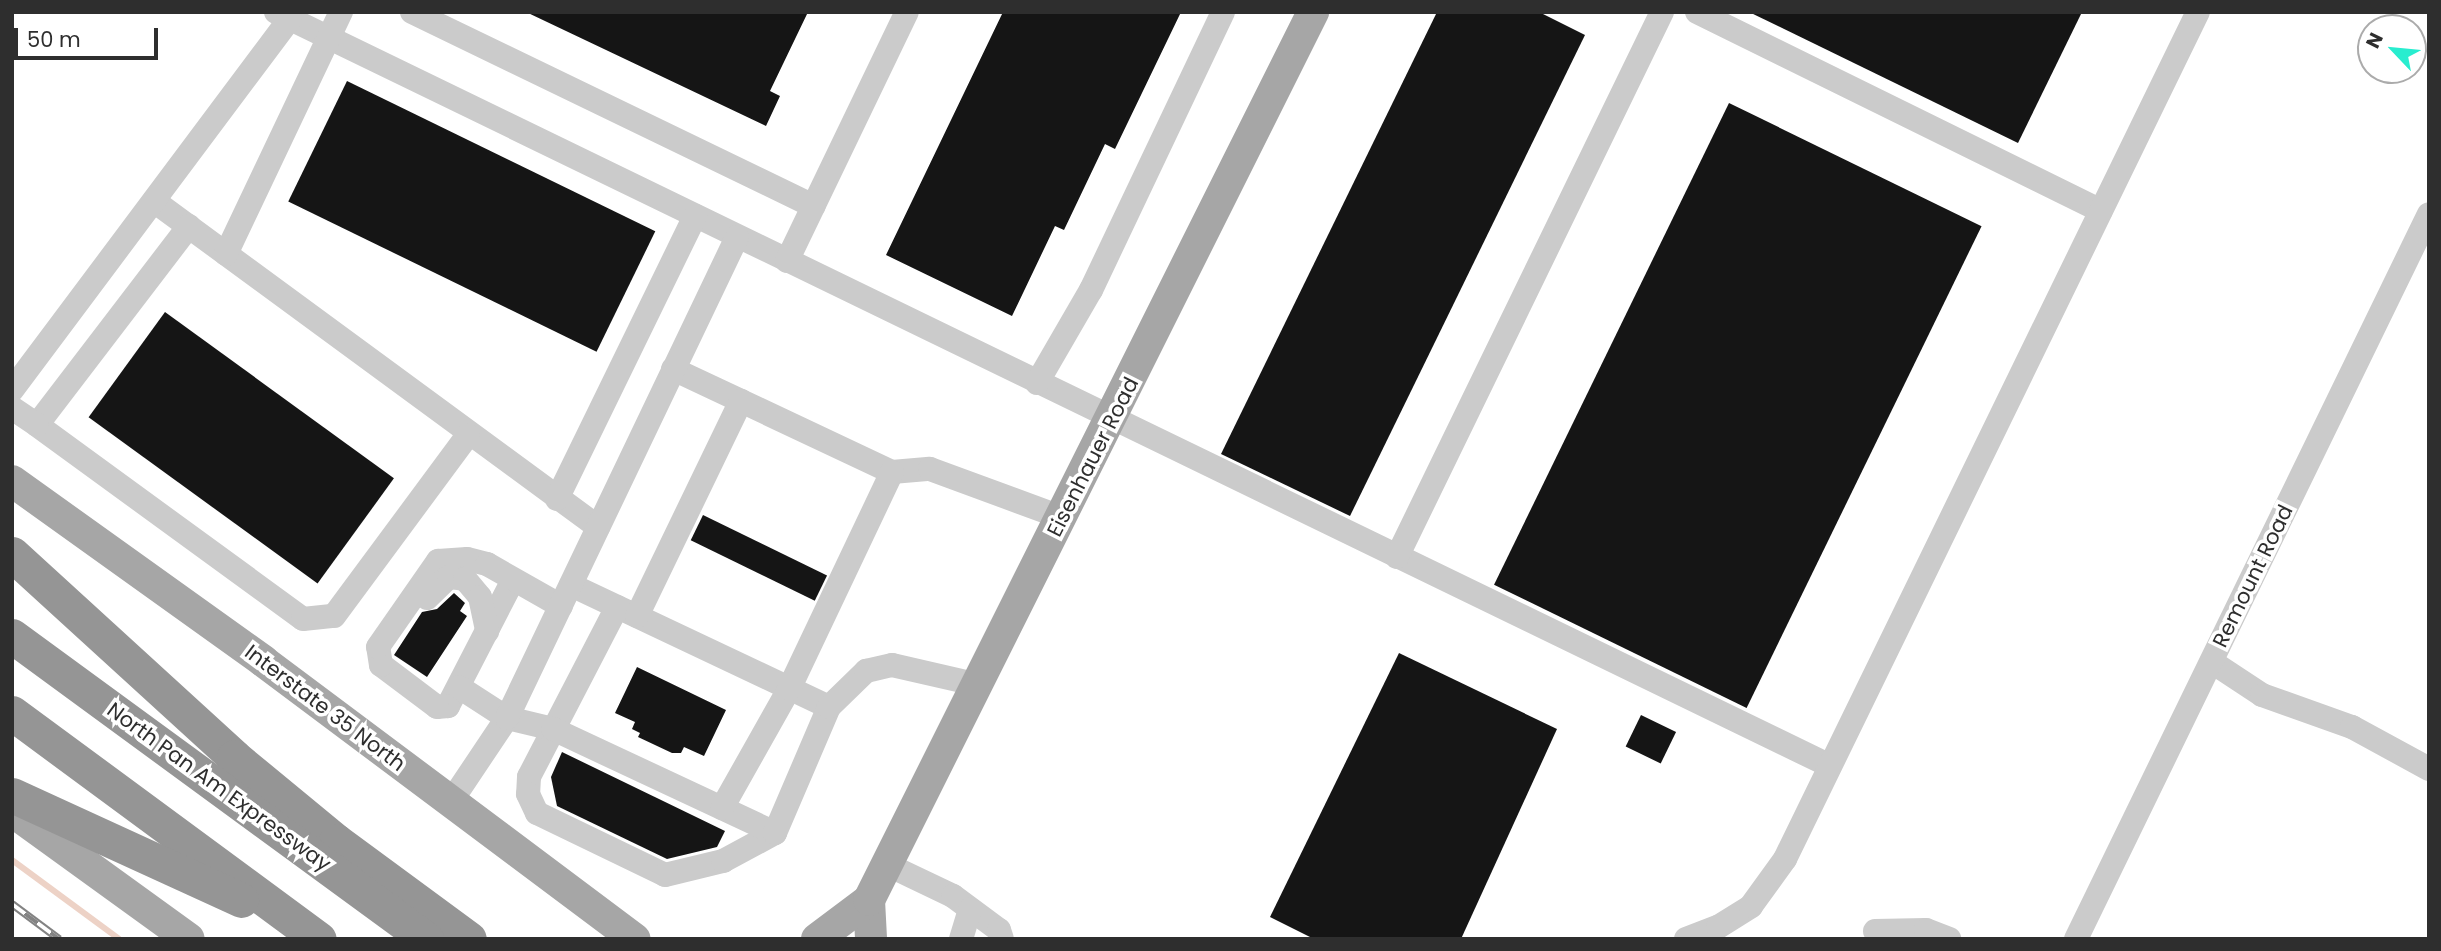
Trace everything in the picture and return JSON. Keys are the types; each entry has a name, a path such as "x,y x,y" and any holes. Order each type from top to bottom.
{"highway":[{"path":"12,554 234,757 335,841 468,939"},
{"name":"North Pan Am Expressway","path":"12,636 426,939"},
{"path":"12,713 314,935"},
{"path":"12,794 314,935"}],"main road":[{"name":"Eisenhauer Road","path":"852,929 1063,518 1313,12"},
{"name":"Interstate 35 North","path":"12,481 634,939"},
{"path":"12,811 189,939"}],"street":[{"path":"226,254 341,12"},
{"path":"412,12 814,206"},
{"path":"787,261 907,12"},
{"path":"1037,383 1091,290 1223,12"},
{"path":"1396,557 1662,12"},
{"path":"1697,12 2101,211"},
{"path":"1686,939 1718,927 1751,906 1785,859 2197,12"},
{"path":"12,390 155,201 283,16 1830,766"},
{"path":"155,201 468,435 598,527"},
{"name":"Remount Road","path":"2076,939 2429,214"},
{"path":"557,499 695,216"},
{"path":"37,425 189,226"},
{"path":"450,803 507,719 737,237"},
{"path":"673,369 892,472 930,469 1063,518"},
{"path":"741,401 627,611 553,729 529,777 528,794 537,813 552,823 665,875 723,861 775,834 830,707 866,671 892,665 979,685"},
{"path":"12,408 303,620 334,616 468,435"},
{"path":"722,808 789,689 892,472"},
{"path":"513,580 448,706 437,707 381,665 378,647 438,561 467,559 487,564 513,580 627,611 830,707"},
{"path":"381,665 435,587 449,577 465,579 480,597 487,631"},
{"path":"2211,662 2262,695 2352,727 2429,769"},
{"path":"459,687 507,719 553,729 775,834"},
{"path":"886,864 970,909 999,930 1002,939"},
{"path":"961,939 970,909"},
{"path":"1875,931 1926,930 1949,939"}],"building":[{"path":"526,12 808,12 770,91 780,96 766,126"},
{"path":"1003,12 1181,12 1115,149 1105,144 1064,230 1055,226 1012,316 886,255"},
{"path":"1437,12 1539,12 1585,35 1350,516 1221,454"},
{"path":"1749,12 2082,12 2018,143"},
{"path":"347,81 655,231 597,352 288,201"},
{"path":"1729,103 1982,226 1747,708 1494,585"},
{"path":"165,312 394,478 318,584 89,417"},
{"path":"703,515 827,575 815,601 691,540"},
{"path":"454,593 465,603 460,611 467,616 427,677 394,655 422,612 437,609"},
{"path":"1399,653 1557,729 1461,939 1314,939 1270,917"},
{"path":"637,667 726,710 704,756 684,747 681,753 672,753 638,737 640,733 632,729 635,722 615,713"},
{"path":"1641,715 1676,732 1661,764 1626,746"},
{"path":"562,752 725,831 717,847 667,859 557,806 551,777"}],"waterway":[{"path":"12,860 119,939"}],"railway":[{"path":"12,904 59,939"}]}
